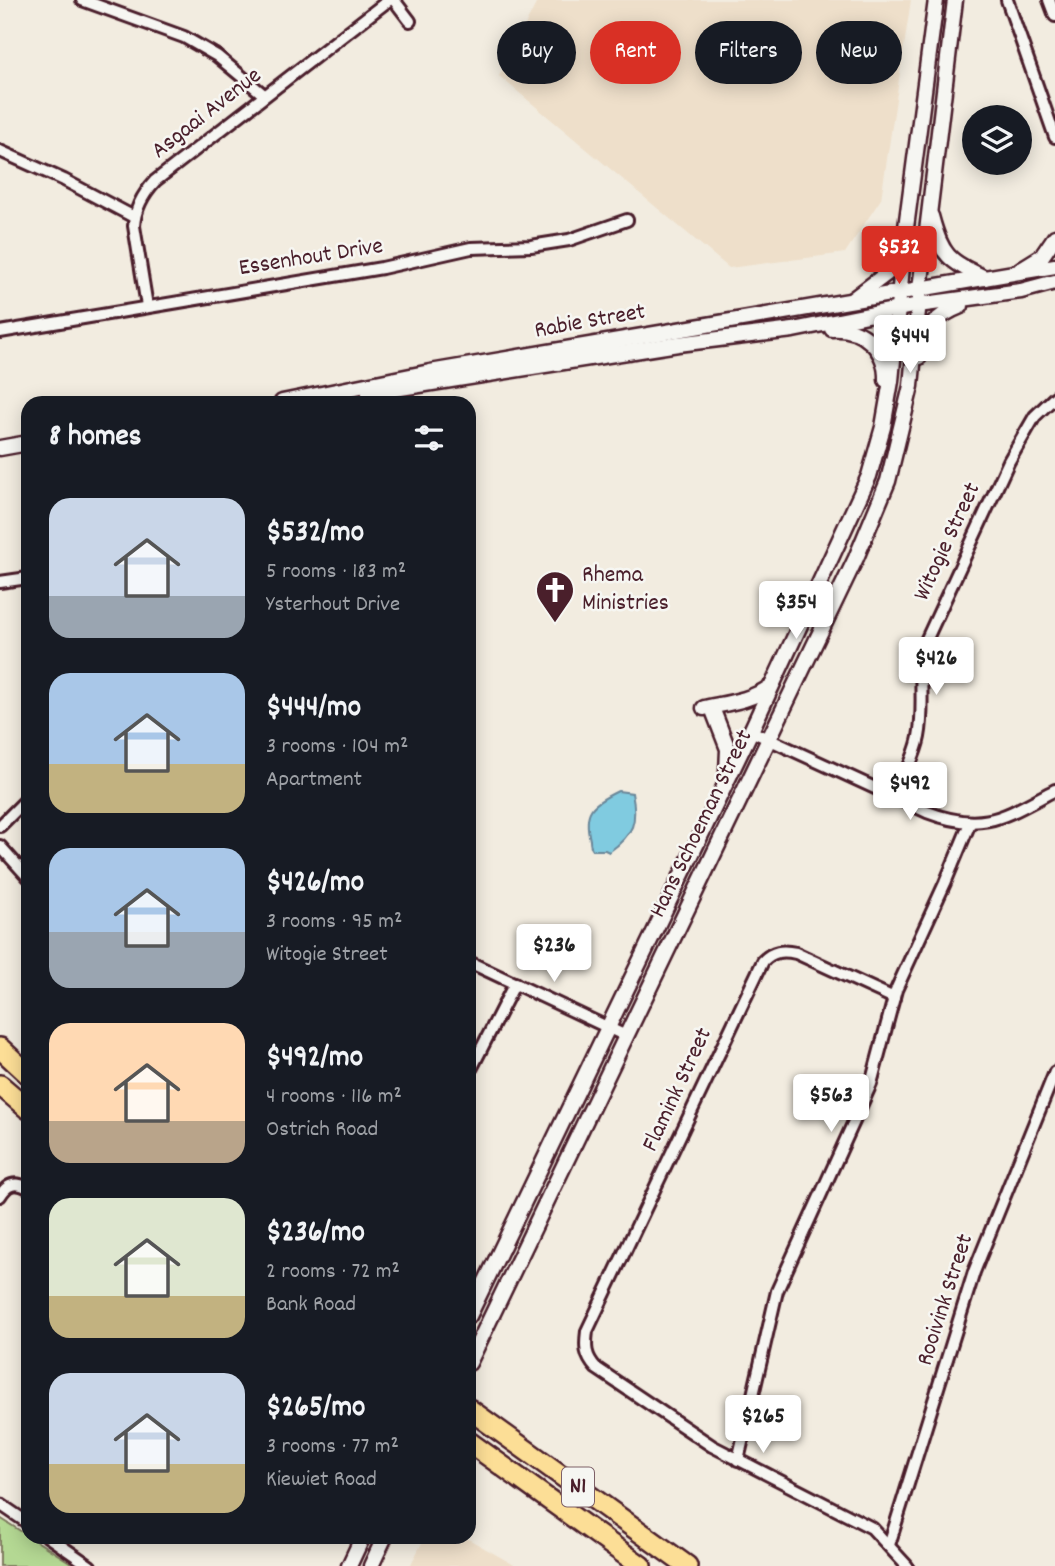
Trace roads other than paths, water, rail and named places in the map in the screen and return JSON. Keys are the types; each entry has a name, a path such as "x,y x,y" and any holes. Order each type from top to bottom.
{"highway":[{"path":"0,1048 21,1068"},
{"path":"0,1084 21,1103"},
{"name":"N1","path":"476,1414 687,1566"},
{"name":"N1","path":"476,1447 641,1566"}],"main road":[{"name":"Hans Schoeman Street","path":"476,1301 751,732 869,476 883,427 891,381 905,235 936,0"},
{"name":"Hans Schoeman Street","path":"476,1348 873,519 894,463 911,386 919,289 955,0"},
{"path":"929,208 937,238 946,255 957,264 985,278"},
{"path":"849,302 886,274 899,254 905,235"},
{"path":"1011,275 1042,256 1055,237"},
{"name":"Rabie Street","path":"315,396 430,372 1055,266"},
{"path":"911,386 923,343 932,324 946,312 985,296 1021,291 1055,282"},
{"name":"Rabie Street","path":"353,396 678,344 793,330 918,305 985,296"},
{"path":"793,330 846,329 862,335 876,345 886,373 883,427"},
{"path":"0,448 21,444"},
{"path":"725,784 729,749 709,711 761,694 770,687"},
{"path":"349,1566 359,1544"},
{"path":"371,1566 381,1544"}],"street":[{"path":"82,0 184,37 217,56 264,95"},
{"name":"Asgaai Avenue","path":"134,217 146,192 155,181 389,0"},
{"path":"394,0 410,21"},
{"path":"1007,0 1055,137"},
{"path":"1049,0 1055,16"},
{"path":"0,151 30,163 134,217 135,242 147,306"},
{"name":"Essenhout Drive","path":"0,331 382,268 462,249 531,246 569,240 627,220"},
{"name":"Witogie Street","path":"895,798 917,749 920,735 920,666 924,645 1009,461 1035,416 1055,397"},
{"path":"0,582 21,579"},
{"path":"751,732 940,817 970,823 1002,817 1055,790"},
{"path":"0,826 21,805"},
{"path":"907,1566 872,1528 738,1460 777,1291 871,1084 894,998 970,823"},
{"path":"0,846 21,869"},
{"name":"Flamink Street","path":"738,1460 712,1446 596,1368 586,1352 587,1331 763,961 780,951 796,953 894,998"},
{"path":"476,964 626,1036"},
{"path":"476,1059 515,983"},
{"name":"Rooivink Street","path":"889,1545 974,1272 1055,1072"},
{"path":"0,1196 5,1187 11,1184 21,1185"},
{"path":"0,1504 21,1518"},
{"path":"58,1544 90,1566"}],"water":[{"path":"618,791 632,793 632,827 624,839 609,852 593,850 588,830 591,810 601,800"}],"place":[{"name":"Rhema Ministries","path":"555,624"}]}
